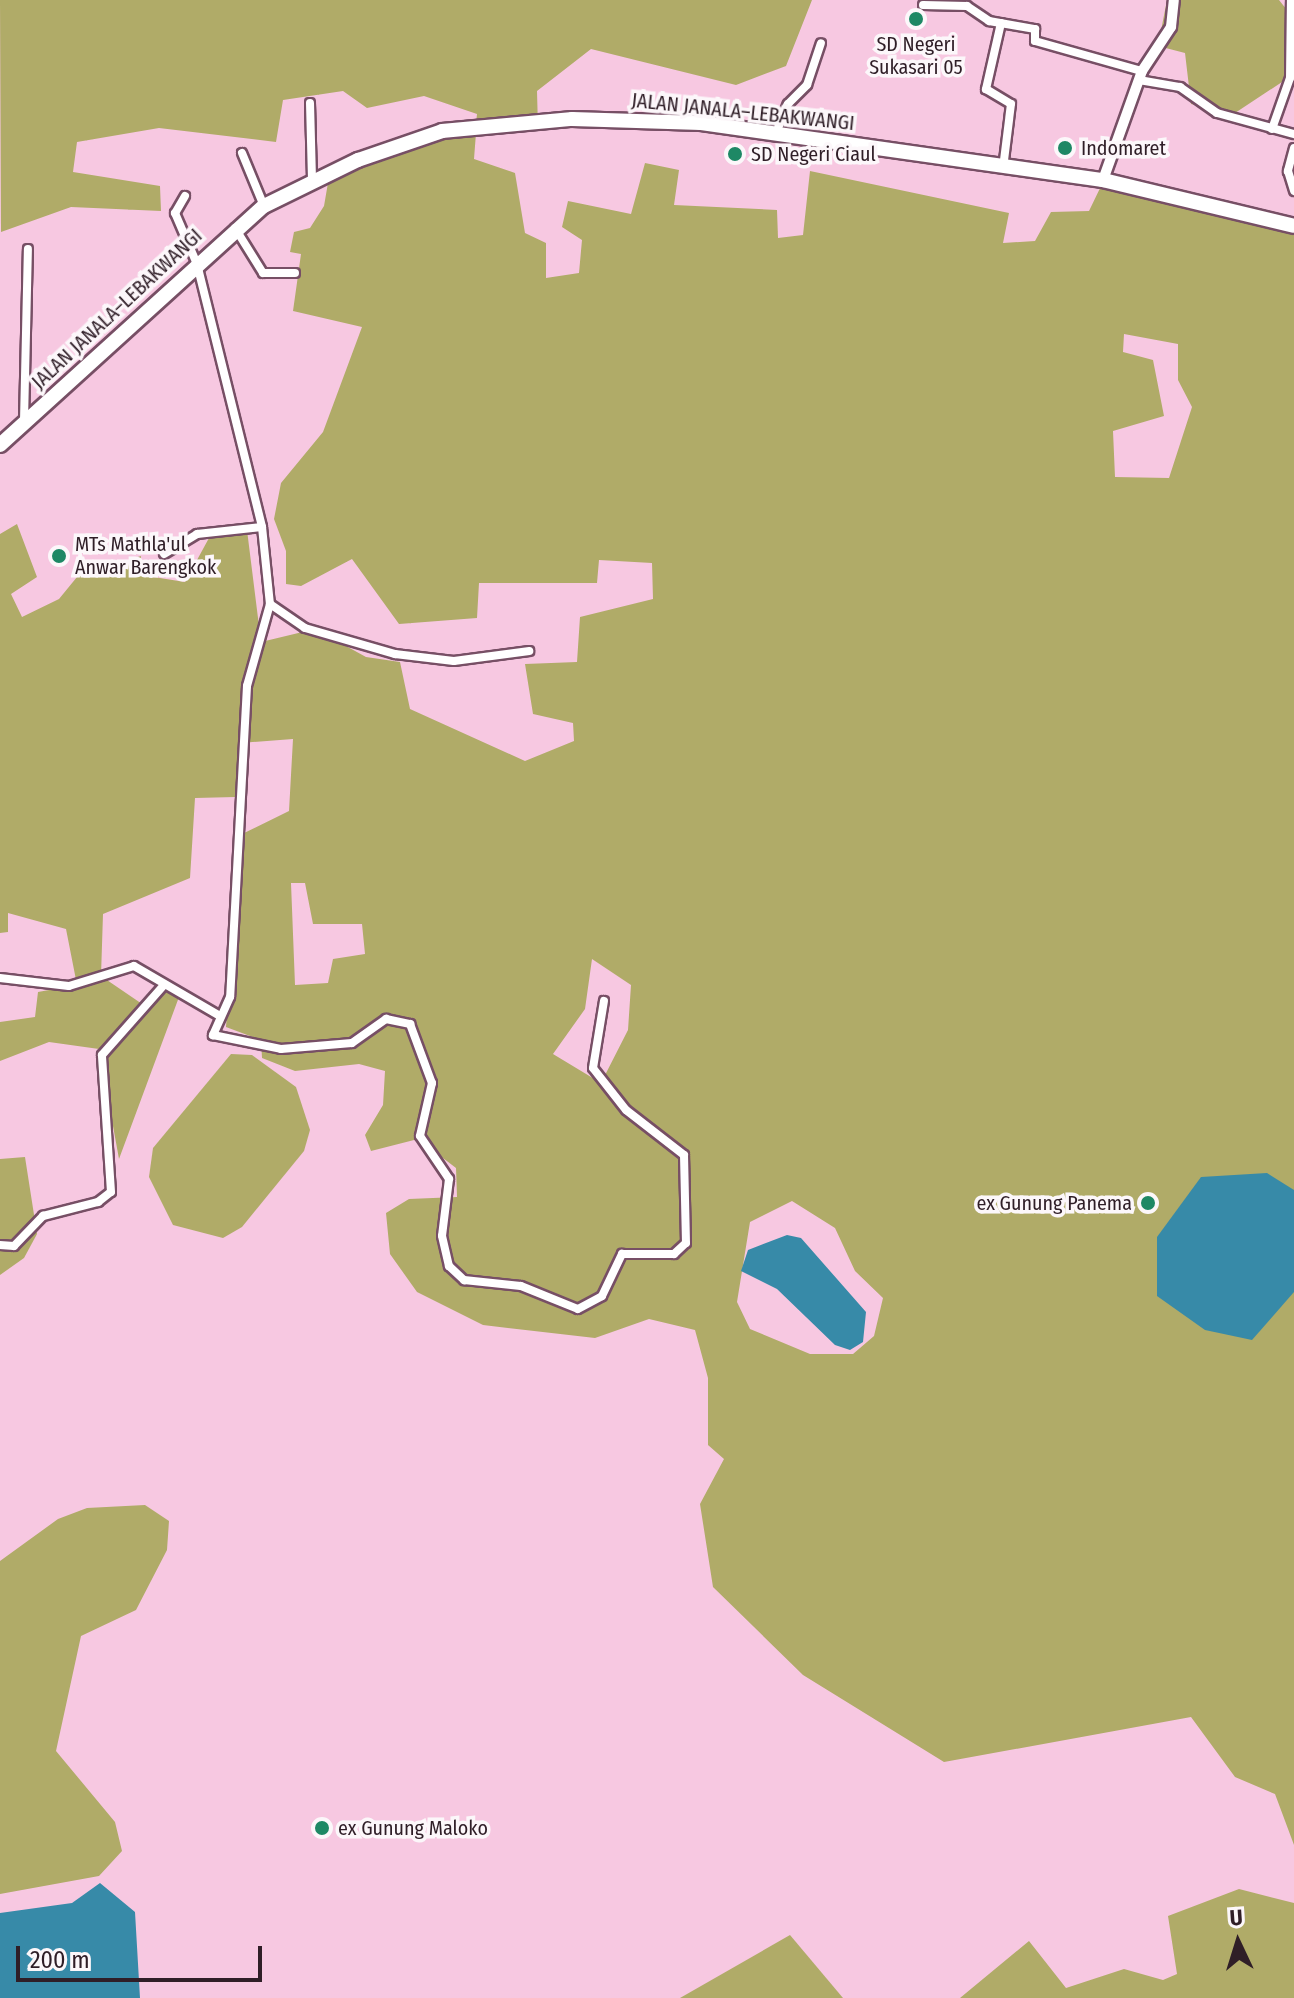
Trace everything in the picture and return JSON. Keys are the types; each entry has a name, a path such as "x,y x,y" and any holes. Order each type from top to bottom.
{"main road":[{"name":"JALAN JANALA–LEBAKWANGI","path":"0,445 235,228 264,206 312,180 442,131 643,118 776,133 1003,169 1103,180 1294,225"}],"street":[{"path":"1103,180 1140,75 1165,42 1174,0"},
{"path":"1272,129 1290,78 1291,0"},
{"path":"923,5 967,6 1001,23 1035,29 1035,41 1180,87 1217,113 1294,134"},
{"path":"1001,23 986,89 1011,104 1003,169"},
{"path":"776,133 788,104 807,85 821,43"},
{"path":"310,103 312,180"},
{"path":"1294,148 1288,171 1294,191"},
{"path":"242,153 264,206"},
{"path":"185,196 175,213 197,264 262,527 270,604 245,702 231,983 213,1035 281,1049 352,1043 386,1019 410,1024 432,1083 420,1136 449,1179 442,1236 449,1266 464,1280 521,1286 578,1309 602,1296 622,1254 674,1254 686,1243 684,1155 626,1110 593,1068 604,1001"},
{"path":"235,228 263,273 295,273"},
{"path":"24,422 28,249"},
{"path":"164,554 197,534 262,527"},
{"path":"270,604 305,628 395,654 454,661 529,651"},
{"path":"0,978 69,986 134,966 220,1016"},
{"path":"0,1245 14,1246 43,1216 98,1202 111,1192 102,1055 164,985"}],"shaded area":[{"path":"0,0 812,0 786,66 736,85 591,49 537,91 538,128 476,133 474,159 515,173 525,233 546,243 546,278 579,273 582,240 562,227 568,201 631,214 645,163 679,170 674,205 777,210 778,238 803,235 810,171 1009,213 1003,243 1035,241 1051,212 1089,211 1103,182 1294,229 1294,1845 1275,1794 1235,1777 1191,1717 944,1762 803,1675 713,1587 700,1504 724,1459 708,1445 708,1378 695,1330 649,1319 595,1338 483,1325 417,1292 390,1254 386,1213 409,1199 457,1197 456,1168 418,1139 371,1151 365,1135 383,1105 385,1071 359,1064 295,1071 262,1058 261,1040 226,1027 240,835 289,811 293,739 239,743 235,797 195,798 190,878 103,914 101,976 148,1008 167,990 179,997 119,1159 99,1049 49,1042 0,1061 0,1022 35,1017 38,992 77,985 66,929 8,913 8,932 0,933 0,534 17,524 37,577 11,594 22,617 59,599 77,577 141,556 141,575 185,582 209,538 247,530 261,642 315,629 366,657 400,662 410,709 525,761 574,741 573,723 533,714 525,664 577,662 580,617 653,599 652,563 599,560 597,583 479,583 477,618 399,624 352,559 301,586 286,584 286,551 274,519 281,483 323,432 362,327 293,311 301,254 290,252 294,232 310,228 324,206 329,177 430,134 475,133 477,114 424,96 367,108 343,91 283,100 276,142 159,128 77,142 73,172 160,186 161,211 71,207 1,232","holes":["1124,334 1178,344 1178,380 1192,407 1169,478 1115,477 1113,431 1164,416 1153,360 1123,352","291,883 305,883 313,924 362,924 365,954 333,959 328,983 295,985","592,959 631,985 628,1030 601,1083 553,1054 585,1009","792,1201 835,1228 855,1271 883,1298 874,1336 853,1354 810,1354 750,1329 737,1302 750,1222"]},
{"path":"1167,0 1279,0 1287,10 1291,76 1235,113 1191,104 1185,53 1158,46"},
{"path":"231,1054 252,1055 296,1087 310,1130 304,1151 242,1227 223,1238 173,1225 149,1177 153,1148"},
{"path":"25,1157 37,1234 24,1258 0,1275 0,1159"},
{"path":"145,1505 169,1521 167,1550 136,1610 81,1636 56,1751 115,1822 122,1851 99,1876 0,1894 0,1561 58,1519 87,1508"},
{"path":"1239,1889 1294,1903 1294,1998 960,1998 1029,1941 1066,1988 1124,1969 1163,1980 1177,1974 1168,1916"},
{"path":"790,1935 843,1998 680,1998"}],"water":[{"path":"1267,1173 1294,1190 1294,1292 1252,1340 1205,1330 1157,1296 1157,1237 1201,1177"},
{"path":"787,1235 801,1238 866,1312 863,1342 850,1350 835,1345 777,1289 741,1271 748,1250"},
{"path":"100,1883 135,1912 140,1998 0,1998 0,1913 72,1903"}],"place":[{"name":"SD Negeri Sukasari 05","path":"916,19"},
{"name":"Indomaret","path":"1065,148"},
{"name":"SD Negeri Ciaul","path":"735,154"},
{"name":"MTs Mathla'ul Anwar Barengkok","path":"59,556"},
{"name":"ex Gunung Panema","path":"1148,1203"},
{"name":"ex Gunung Maloko","path":"322,1828"}]}
